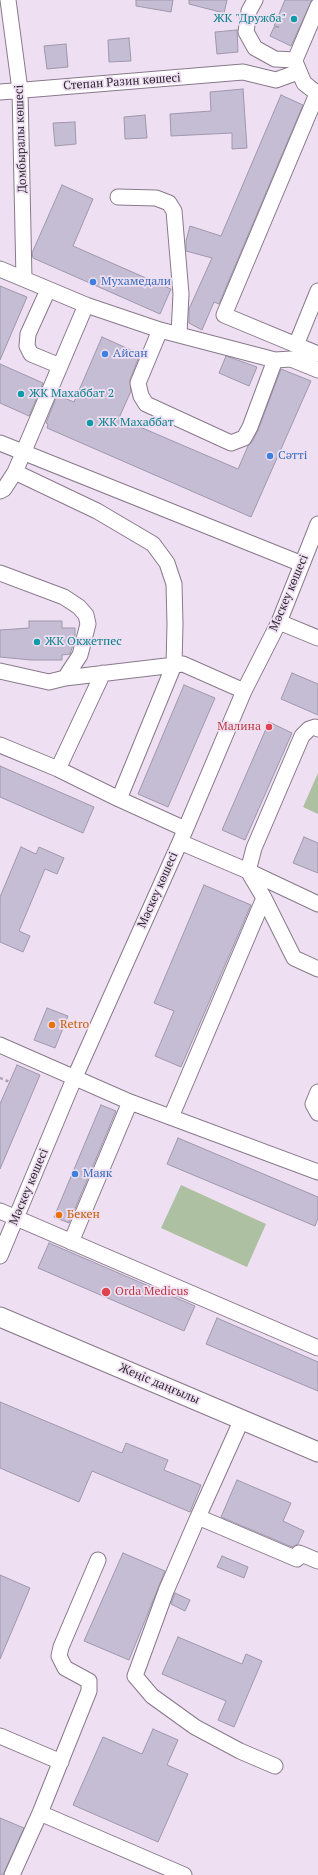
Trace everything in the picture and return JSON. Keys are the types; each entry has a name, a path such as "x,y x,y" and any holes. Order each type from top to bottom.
{"main road":[{"name":"Жеңіс даңғылы","path":"0,1317 318,1452"}],"street":[{"name":"Домбыралы көшесі","path":"8,0 20,90 24,279"},
{"path":"255,0 249,12 246,32 255,48 275,59 296,66"},
{"path":"318,6 296,66 304,83 318,94 224,315 318,354"},
{"name":"Степан Разин көшесі","path":"0,92 243,72 276,80 296,66"},
{"path":"118,197 156,198 169,203 174,211 181,294 179,334"},
{"path":"0,269 86,306 160,330 275,360 291,359 318,370"},
{"path":"48,290 28,334 27,346 31,354 60,366"},
{"path":"296,345 318,291"},
{"path":"0,491 4,489 15,472 22,452 86,306"},
{"path":"160,330 138,383 146,404 231,443 244,438 250,427 275,360"},
{"path":"0,443 302,564"},
{"path":"15,472 97,511 153,544 168,563 174,584 174,665 119,799"},
{"name":"Мәскеу көшесі","path":"0,1256 74,1079 182,836 244,691 279,622 318,524"},
{"path":"0,573 64,598 79,607 86,616 88,624 80,655 64,678"},
{"path":"279,622 318,638"},
{"path":"0,671 49,682 64,678 183,664 244,691"},
{"path":"58,769 104,673"},
{"path":"318,729 315,727 309,729 302,736 254,848 248,871 264,898 294,958 318,969"},
{"path":"0,745 58,769 119,799 182,836 248,871 318,904"},
{"path":"171,1117 264,898"},
{"path":"1,1050 130,1102 318,1172"},
{"path":"318,1092 313,1104 318,1113"},
{"path":"71,1242 130,1102"},
{"path":"0,1211 318,1348"},
{"path":"242,1419 166,1591 135,1676 152,1696 196,1726 240,1750 275,1766"},
{"path":"198,1517 297,1558 299,1553 318,1561"},
{"path":"12,1875 40,1813 89,1691 89,1681 65,1668 59,1656 61,1647 98,1560"},
{"path":"0,1736 61,1762"},
{"path":"40,1813 184,1875"}],"path":[{"path":"0,1078 10,1082"}],"green space":[{"path":"318,773 318,814 303,807"},
{"path":"181,1185 266,1224 247,1267 161,1228"}],"building":[{"path":"136,0 173,0 171,12 136,6"},
{"path":"189,0 227,0 224,13 189,4"},
{"name":"ЖК \"Дружба\"","path":"285,0 312,0 291,46 270,36 274,27 279,27 274,26"},
{"path":"237,30 238,52 217,54 215,32"},
{"path":"129,38 131,61 109,62 108,40"},
{"path":"66,44 68,67 47,69 44,46"},
{"path":"243,89 247,148 232,149 232,133 171,136 170,114 211,111 210,92"},
{"path":"281,95 303,105 219,304 214,302 202,330 189,323 189,309 212,258 186,251 186,241 190,226 221,236"},
{"path":"145,115 147,138 125,139 124,117"},
{"path":"75,122 76,144 55,146 53,123"},
{"path":"62,185 93,199 73,246 171,289 160,314 33,258 32,253"},
{"path":"0,286 27,297 0,360"},
{"name":"ЖК Махаббат","path":"102,337 140,354 130,380 131,391 119,418 238,469 248,446 252,442 258,430 281,369 311,381 251,517 47,428 48,424 46,423 57,395 74,402"},
{"path":"226,356 257,367 249,386 219,373"},
{"name":"ЖК Махаббат 2","path":"0,364 43,383 29,416 0,403"},
{"name":"ЖК Окжетпес","path":"29,621 62,621 62,628 75,628 75,639 70,654 62,655 62,660 31,660 0,657 0,630 29,628"},
{"path":"292,673 318,684 318,715 281,699"},
{"path":"184,685 215,698 168,807 138,794"},
{"path":"269,722 292,733 245,840 222,830"},
{"path":"0,766 94,807 83,833 0,797"},
{"path":"304,837 318,843 318,873 293,863"},
{"path":"21,847 36,854 39,847 64,858 57,874 45,869 19,931 30,936 23,952 0,942 0,897"},
{"path":"204,885 251,905 181,1067 155,1056 174,1011 154,1003"},
{"name":"Retro","path":"47,1008 68,1016 55,1048 34,1040"},
{"path":"17,1065 40,1075 0,1169 0,1104"},
{"path":"101,1105 116,1111 69,1223 54,1217"},
{"path":"178,1138 318,1197 318,1218 315,1226 167,1164"},
{"path":"49,1243 195,1306 184,1331 38,1268"},
{"path":"217,1318 318,1362 318,1391 206,1344"},
{"path":"0,1402 122,1453 126,1443 168,1460 164,1470 201,1485 190,1512 92,1471 79,1502 0,1468"},
{"path":"237,1480 291,1503 283,1521 304,1531 298,1544 292,1547 221,1517"},
{"path":"123,1553 165,1571 129,1660 84,1641"},
{"path":"222,1556 248,1567 244,1578 217,1567"},
{"path":"0,1575 30,1588 0,1659"},
{"path":"175,1593 190,1600 185,1611 171,1604"},
{"path":"178,1637 242,1664 246,1654 262,1661 234,1727 218,1720 226,1701 162,1674"},
{"path":"153,1729 178,1740 167,1765 188,1774 158,1842 73,1805 103,1737 142,1754"},
{"path":"0,1818 24,1828 3,1875 0,1875"}],"place":[{"name":"ЖК \"Дружба\"","path":"294,19"},
{"name":"Мухамедали","path":"93,282"},
{"name":"Айсан","path":"105,354"},
{"name":"ЖК Махаббат 2","path":"21,394"},
{"name":"ЖК Махаббат","path":"90,423"},
{"name":"Сәтті","path":"270,456"},
{"name":"ЖК Окжетпес","path":"37,642"},
{"name":"Малина","path":"269,727"},
{"name":"Retro","path":"52,1025"},
{"name":"Маяк","path":"75,1174"},
{"name":"Бекен","path":"59,1215"},
{"name":"Orda Medicus","path":"106,1292"}]}
